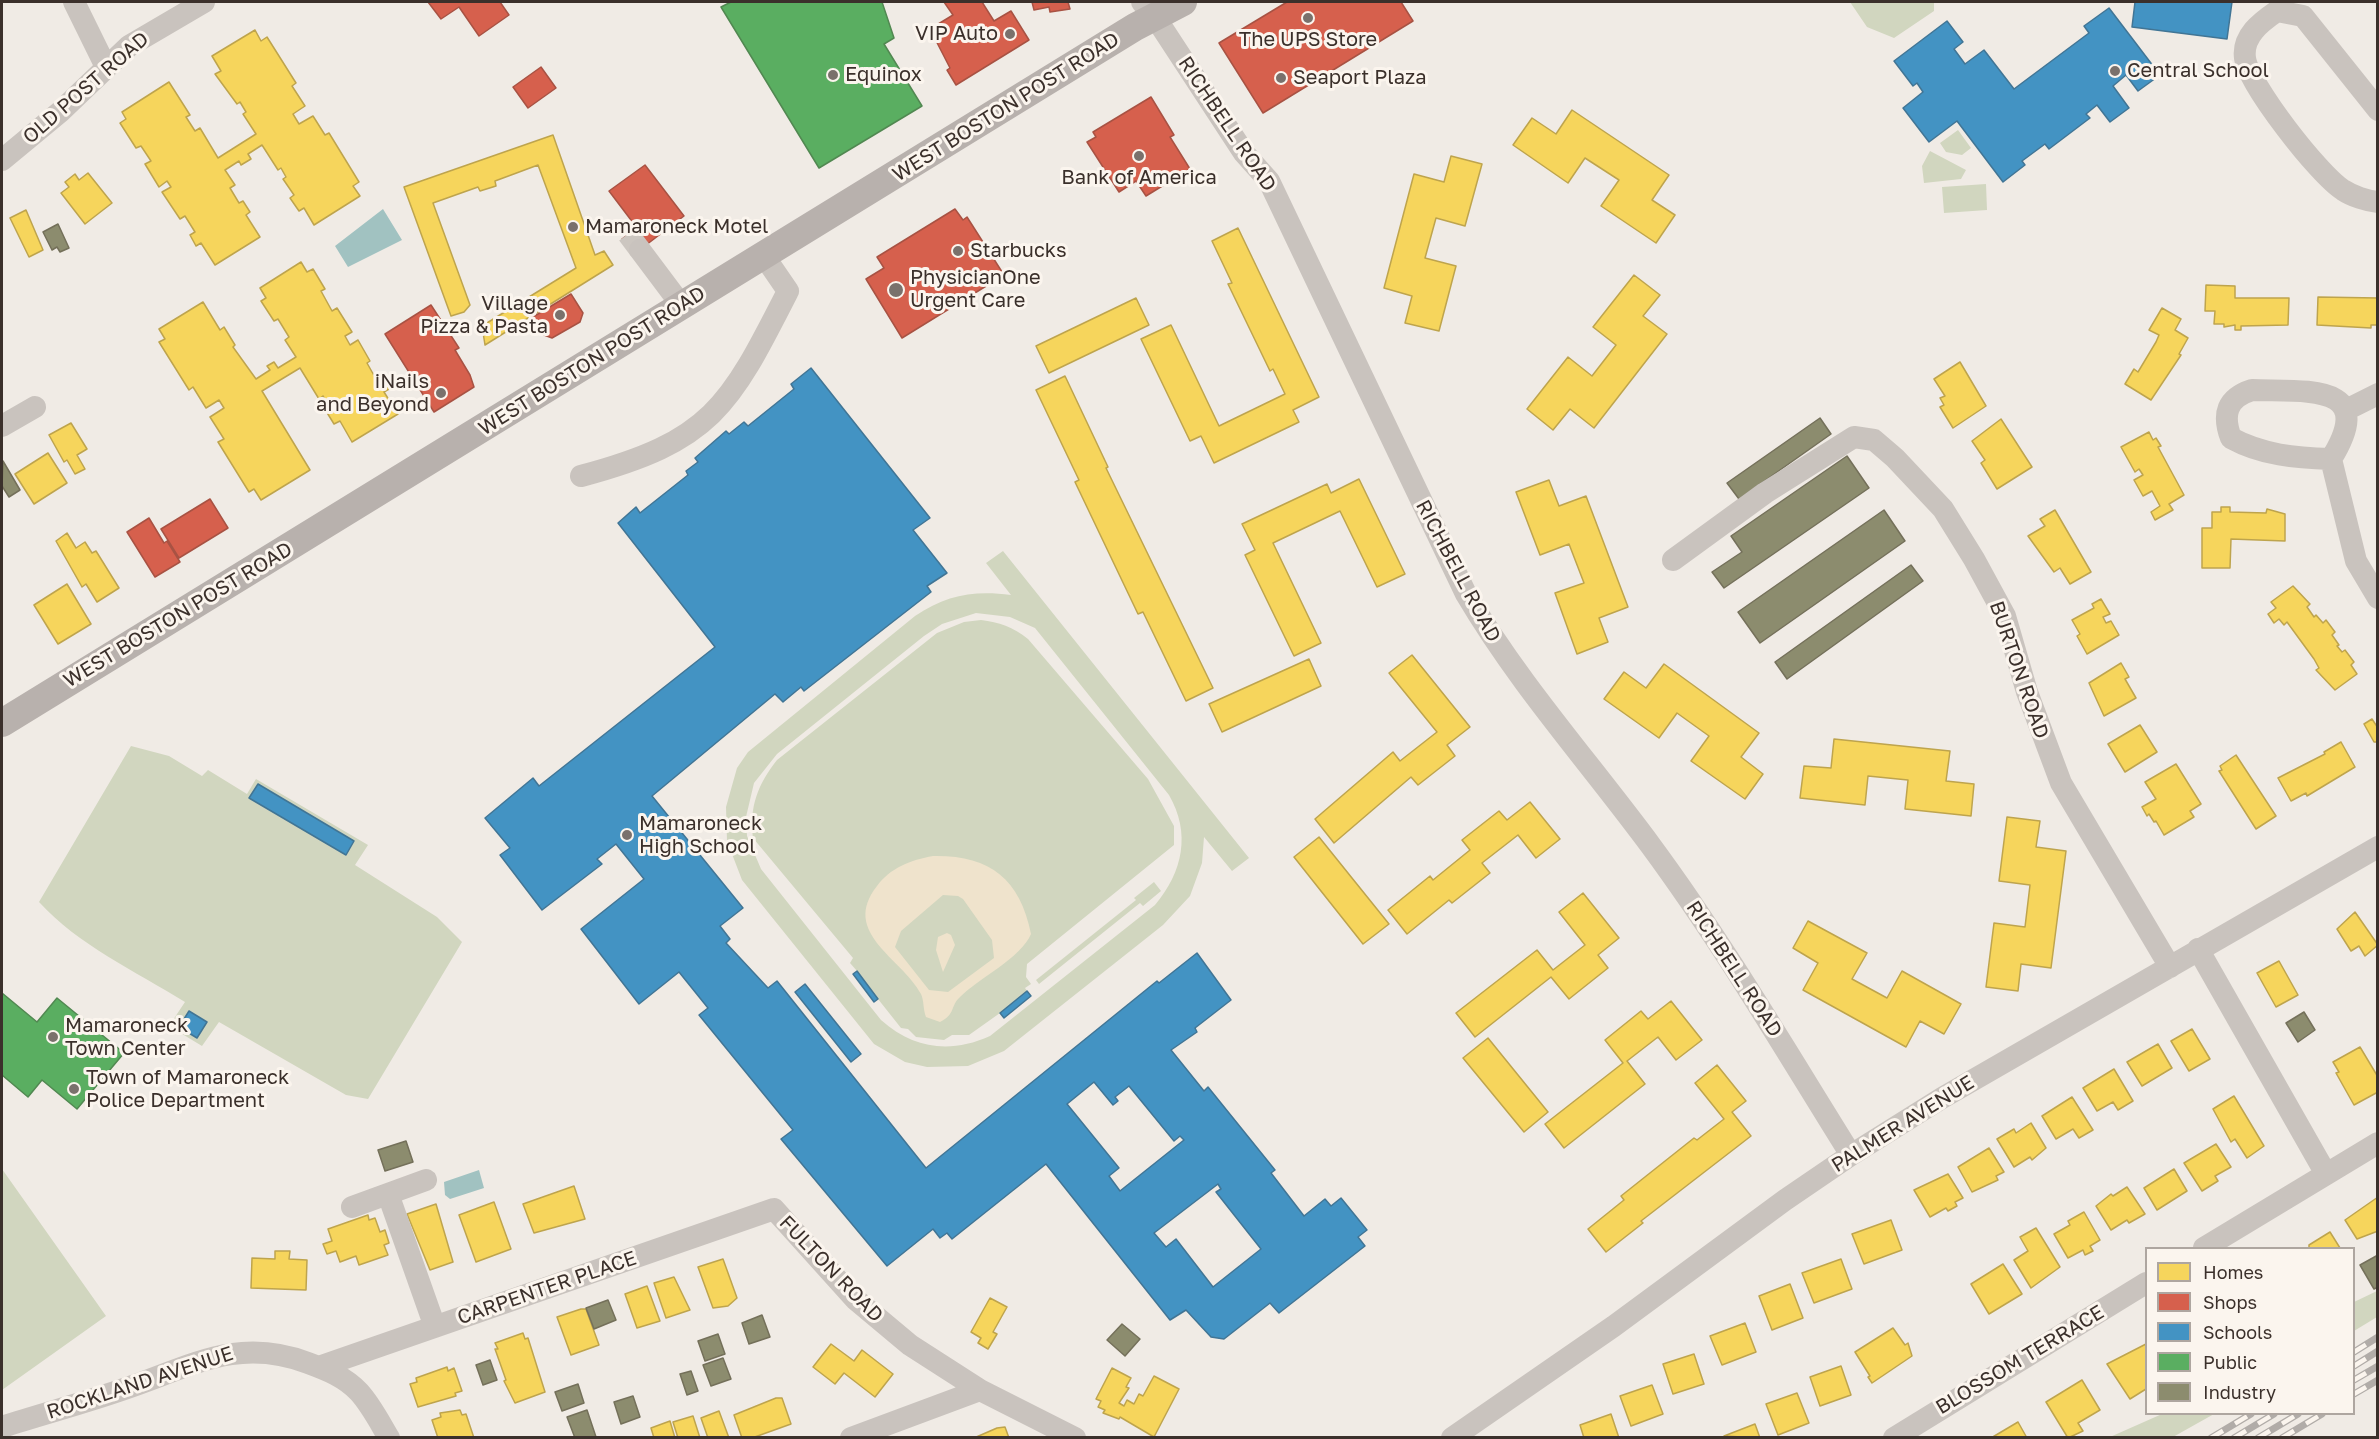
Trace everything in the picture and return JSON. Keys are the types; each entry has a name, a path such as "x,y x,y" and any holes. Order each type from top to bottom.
{"main road":[{"name":"WEST BOSTON POST ROAD","path":"2,723 1135,27 1148,9 1184,2"}],"street":[{"path":"74,2 106,67"},
{"name":"OLD POST ROAD","path":"2,160 60,112 129,46 204,2"},
{"name":"RICHBELL ROAD","path":"1148,9 1244,153 1269,181 1466,594 1495,643 1651,846 1712,933 1851,1155"},
{"path":"2378,110 2303,16 2277,11 2260,22 2248,37 2245,57 2250,74 2307,155 2344,191 2378,202"},
{"path":"640,250 682,306"},
{"path":"581,476 633,461 666,447 698,427 722,405 752,362 788,291 764,256"},
{"path":"2331,459 2293,458 2249,448 2231,438 2226,425 2229,406 2237,395 2252,390 2330,395 2344,402 2348,409 2349,423 2341,445 2331,459 2356,561 2378,598"},
{"path":"2348,409 2378,394"},
{"path":"2,426 35,407"},
{"name":"BURTON ROAD","path":"1673,560 1765,493 1854,437 1874,440 1895,458 1943,509 1974,559 2005,616 2027,692 2061,783 2170,968"},
{"name":"PALMER AVENUE","path":"1452,1437 1614,1326 1785,1200 1851,1155 1942,1098 2378,848"},
{"path":"2198,950 2326,1174"},
{"path":"2206,1247 2378,1143"},
{"path":"352,1208 426,1180"},
{"path":"388,1194 435,1327"},
{"name":"CARPENTER PLACE","path":"320,1367 774,1209"},
{"name":"FULTON ROAD","path":"774,1209 855,1299 910,1345 980,1390 1075,1437"},
{"name":"BLOSSOM TERRACE","path":"1894,1437 2145,1284"},
{"name":"ROCKLAND AVENUE","path":"2,1427 238,1351 266,1352 320,1367 344,1379 360,1394 389,1437"},
{"path":"852,1437 980,1390"}],"green space":[{"path":"1850,2 1934,2 1934,11 1894,38 1867,27"},
{"path":"1958,130 1971,148 1962,155 1946,152 1940,143"},
{"path":"1930,151 1966,170 1961,179 1924,183 1922,166"},
{"path":"1986,184 1987,210 1944,213 1942,187"},
{"path":"1003,551 1249,858 1232,871 1204,837 1202,863 1190,896 1163,925 1004,1051 968,1066 927,1067 905,1062 874,1044 742,880 727,841 726,807 737,768 748,752 915,616 938,603 961,596 985,593 1011,595 986,563","holes":["976,613 1010,617 1035,628 1169,795 1180,824 1181,852 1172,879 1155,905 990,1036 961,1045 933,1046 906,1037 881,1020 761,869 747,836 746,817 754,783 777,754 924,636 942,624"]},
{"path":"981,620 1006,626 1028,639 1148,779 1174,826 1174,845 1027,964 1026,977 1031,984 1025,988 1031,996 1004,1018 1000,1013 969,1035 952,1035 944,1040 916,1037 908,1029 901,1028 878,999 874,1002 853,974 857,971 850,963 853,958 753,838 752,816 760,787 777,760 937,633 964,622"},
{"path":"131,746 169,756 202,776 208,770 247,794 256,779 368,845 355,865 437,917 462,942 368,1099 346,1095 219,1022 202,1046 169,1026 185,1002 89,944 54,917 39,902"},
{"path":"1154,882 1161,891 1143,906 1140,903 1039,984 1036,980 1136,900 1134,898"},
{"path":"2,1169 106,1316 2,1390"},
{"path":"2377,1291 2377,1317 2355,1330 2355,1302"},
{"path":"2160,1415 2212,1415 2173,1437 2110,1437"}],"sand":[{"path":"933,856 970,860 986,865 999,874 1010,884 1019,898 1031,934 1026,943 1009,959 960,997 951,1013 940,1022 926,1017 921,994 878,944 870,931 866,918 867,903 882,880 902,866","holes":["943,895 958,896 963,899 992,940 994,958 948,992 929,990 895,947 901,931"]},
{"path":"947,933 951,935 955,945 943,972 936,950 938,937"}],"water":[{"path":"383,209 402,240 348,267 335,246"},
{"path":"479,1170 484,1188 450,1199 445,1195 444,1182"}],"building: Homes":[{"path":"255,30 261,41 267,37 296,83 292,86 305,106 293,114 299,124 313,116 325,135 329,133 359,182 353,186 360,196 314,225 304,208 299,211 290,198 294,195 283,179 286,177 281,168 278,170 262,145 248,154 251,159 241,165 239,161 225,170 235,185 230,188 239,203 243,201 250,212 246,215 260,237 215,265 201,243 196,246 190,235 195,232 185,216 180,219 162,192 171,187 167,181 159,187 145,164 151,161 141,146 136,148 120,123 126,119 122,112 169,82 190,115 186,117 195,131 200,128 218,158 256,134 243,114 246,112 240,102 237,104 215,74 221,71 212,56"},
{"path":"1572,110 1669,175 1652,200 1675,215 1656,243 1601,206 1619,180 1585,158 1568,183 1513,145 1532,118 1556,134"},
{"name":"Mamaroneck Motel","path":"553,135 595,255 604,251 613,265 485,345 482,326 576,268 538,165 495,181 496,186 480,191 478,187 433,203 470,305 464,312 451,316 404,187"},
{"path":"1451,156 1482,164 1465,226 1436,218 1425,258 1456,266 1439,331 1405,323 1412,296 1384,288 1414,174 1444,182"},
{"path":"88,173 112,203 85,224 61,193 69,187 65,182 75,174 79,180"},
{"path":"26,210 43,250 29,257 10,218"},
{"path":"1238,228 1319,397 1293,410 1299,422 1214,463 1201,436 1190,441 1141,339 1171,325 1219,426 1285,394 1273,369 1270,371 1228,284 1232,283 1212,241"},
{"path":"301,262 307,272 313,269 325,289 321,291 332,311 337,308 352,332 345,336 350,345 358,340 370,361 367,363 376,379 381,377 389,389 384,392 398,414 352,442 340,421 334,424 326,411 330,408 323,396 319,399 300,368 262,391 310,470 261,500 254,489 249,492 218,442 224,439 210,417 224,408 219,400 206,408 193,387 189,390 159,342 165,339 159,329 203,302 220,330 224,327 235,345 233,347 256,379 270,370 267,366 274,362 278,368 296,357 285,340 289,337 278,319 274,321 261,301 266,298 260,288"},
{"path":"1634,275 1660,295 1643,316 1667,334 1594,428 1570,409 1553,430 1527,409 1568,357 1592,376 1616,345 1593,327"},
{"path":"2206,285 2235,286 2235,298 2289,298 2288,325 2241,326 2241,330 2235,330 2235,325 2224,327 2224,324 2214,324 2215,311 2205,311"},
{"path":"2318,297 2378,298 2378,325 2371,325 2371,328 2317,325"},
{"path":"1136,298 1149,325 1049,373 1036,346"},
{"path":"2162,308 2181,319 2175,330 2188,338 2179,354 2181,355 2151,400 2125,384 2134,369 2138,372 2156,342 2159,335 2149,330"},
{"path":"1960,362 1986,406 1953,428 1940,407 1944,405 1940,398 1945,396 1934,379"},
{"path":"1065,376 1108,467 1106,468 1213,688 1186,701 1143,612 1138,614 1075,482 1079,480 1036,390"},
{"path":"2001,419 2032,467 1997,489 1981,463 1985,460 1972,441"},
{"path":"71,423 87,449 77,455 85,469 75,474 67,460 64,462 49,435"},
{"path":"2149,432 2153,440 2156,438 2161,446 2158,447 2184,495 2169,504 2173,510 2155,520 2151,512 2160,506 2152,491 2143,496 2134,480 2143,475 2139,469 2135,472 2121,447"},
{"path":"48,453 67,483 34,504 15,474"},
{"path":"1359,479 1405,574 1377,587 1340,511 1273,543 1321,643 1294,656 1245,555 1255,550 1242,524 1327,484 1331,493"},
{"path":"1549,480 1559,506 1586,496 1628,607 1599,618 1608,642 1577,654 1555,593 1584,583 1569,544 1540,555 1516,492"},
{"path":"2221,507 2230,507 2230,512 2266,513 2267,509 2285,514 2285,541 2231,539 2230,568 2202,568 2202,528 2212,528 2212,512 2221,512"},
{"path":"2055,510 2091,572 2070,584 2060,568 2054,572 2028,536 2045,526 2040,519"},
{"path":"67,533 76,548 85,542 92,553 96,551 119,588 97,602 86,584 82,587 56,541"},
{"path":"67,584 91,624 58,644 34,605"},
{"path":"2293,586 2310,604 2307,607 2314,617 2316,615 2323,623 2326,620 2335,632 2332,635 2339,645 2337,646 2342,652 2345,650 2354,662 2351,665 2357,674 2335,690 2316,670 2319,668 2314,659 2287,622 2284,625 2279,619 2274,623 2268,614 2276,608 2271,602"},
{"path":"2101,599 2110,614 2103,617 2106,623 2111,621 2119,635 2087,654 2077,636 2080,634 2072,620 2094,608 2092,604"},
{"path":"1412,655 1470,727 1447,745 1455,756 1418,785 1411,777 1334,843 1315,819 1393,752 1400,761 1437,732 1389,673"},
{"path":"1309,659 1321,686 1222,732 1209,704"},
{"path":"2121,663 2129,677 2125,679 2136,698 2104,716 2089,683"},
{"path":"1664,664 1759,733 1741,757 1763,774 1745,799 1691,761 1709,736 1677,713 1659,738 1604,699 1624,672 1646,688"},
{"path":"2372,719 2378,728 2378,742 2374,742 2364,724"},
{"path":"2140,725 2157,752 2125,772 2108,744"},
{"path":"1834,739 1950,751 1946,781 1974,784 1971,816 1905,809 1908,780 1868,776 1865,805 1800,798 1804,766 1831,768"},
{"path":"2341,742 2355,767 2307,796 2306,793 2291,801 2278,778 2325,754 2324,752"},
{"path":"2236,755 2276,816 2256,829 2219,771 2222,770 2220,766"},
{"path":"2176,764 2201,804 2190,811 2194,817 2164,835 2156,821 2154,822 2149,814 2147,816 2142,807 2156,799 2145,782"},
{"path":"1530,802 1560,839 1536,858 1518,835 1482,863 1490,873 1452,903 1449,900 1407,934 1388,910 1430,876 1433,880 1470,850 1462,840 1499,811 1507,820"},
{"path":"2007,817 2040,821 2036,847 2066,851 2051,968 2021,964 2018,991 1986,987 1994,923 2025,927 2030,885 1999,881"},
{"path":"1319,837 1389,924 1363,944 1294,857"},
{"path":"1583,893 1619,938 1598,955 1608,968 1569,999 1551,977 1475,1037 1456,1013 1537,950 1553,970 1585,945 1559,912"},
{"path":"2355,912 2378,945 2365,956 2359,946 2351,951 2337,929"},
{"path":"1808,921 1867,953 1852,979 1887,998 1902,971 1961,1004 1944,1034 1920,1021 1906,1047 1803,990 1818,963 1793,948"},
{"path":"2279,961 2298,995 2276,1007 2257,973"},
{"path":"1671,1001 1702,1040 1676,1060 1658,1037 1627,1061 1645,1084 1564,1148 1545,1124 1623,1063 1605,1040 1641,1011 1648,1019"},
{"path":"2192,1029 2210,1059 2189,1071 2171,1041"},
{"path":"1488,1038 1548,1112 1524,1132 1463,1058"},
{"path":"2158,1044 2172,1068 2142,1086 2127,1062"},
{"path":"2360,1047 2378,1077 2378,1092 2354,1105 2336,1073 2339,1072 2333,1062"},
{"path":"1717,1065 1746,1101 1732,1112 1751,1136 1641,1221 1643,1223 1606,1252 1588,1229 1624,1200 1621,1196 1694,1138 1697,1140 1724,1119 1695,1083"},
{"path":"2114,1069 2133,1101 2118,1110 2113,1102 2097,1111 2083,1088"},
{"path":"2234,1096 2264,1146 2247,1158 2235,1139 2231,1142 2213,1109"},
{"path":"2072,1097 2093,1130 2079,1138 2073,1129 2056,1139 2042,1116"},
{"path":"2031,1123 2046,1148 2032,1160 2030,1157 2014,1167 1997,1139 2014,1129 2016,1133"},
{"path":"2216,1144 2231,1167 2215,1176 2218,1181 2202,1191 2184,1163"},
{"path":"1989,1148 2004,1172 1996,1176 1998,1180 1972,1192 1958,1167"},
{"path":"2174,1169 2187,1191 2157,1210 2144,1188"},
{"path":"1948,1174 1963,1198 1955,1202 1957,1206 1948,1211 1946,1208 1930,1217 1914,1190"},
{"path":"574,1186 585,1219 534,1233 523,1204"},
{"path":"2127,1187 2145,1214 2129,1223 2127,1220 2111,1230 2096,1206 2111,1194 2113,1196"},
{"path":"2378,1197 2378,1231 2357,1239 2345,1220"},
{"path":"494,1202 511,1249 476,1262 459,1215"},
{"path":"436,1204 453,1262 430,1270 407,1214"},
{"path":"2084,1212 2100,1240 2090,1246 2093,1251 2085,1255 2083,1250 2068,1258 2054,1234 2070,1225 2068,1221"},
{"path":"368,1215 369,1220 375,1218 380,1232 385,1230 389,1243 384,1245 388,1255 359,1265 356,1256 340,1262 336,1251 327,1254 323,1244 332,1241 328,1229"},
{"path":"1891,1220 1902,1250 1864,1264 1852,1234"},
{"path":"2036,1228 2060,1267 2031,1288 2014,1260 2028,1251 2020,1237"},
{"path":"2330,1232 2339,1247 2309,1247"},
{"path":"275,1251 290,1251 289,1259 307,1260 306,1290 251,1288 252,1258 275,1259"},
{"path":"723,1259 737,1298 728,1306 713,1308 698,1267"},
{"path":"1841,1259 1852,1289 1814,1303 1802,1273"},
{"path":"2003,1264 2022,1294 1989,1314 1971,1284"},
{"path":"674,1277 690,1310 666,1318 654,1283"},
{"path":"1790,1284 1803,1318 1772,1330 1759,1296"},
{"path":"647,1286 660,1321 637,1328 625,1294"},
{"path":"990,1298 1007,1307 993,1332 997,1334 988,1349 978,1343 981,1338 971,1332"},
{"path":"586,1309 599,1345 571,1355 557,1317"},
{"path":"1745,1323 1756,1352 1722,1365 1710,1336"},
{"path":"1893,1328 1905,1345 1908,1343 1912,1356 1872,1383 1855,1352"},
{"path":"523,1333 525,1339 528,1338 545,1392 515,1403 504,1381 506,1380 495,1343"},
{"path":"831,1344 854,1361 862,1350 893,1374 875,1397 844,1373 835,1384 813,1367"},
{"path":"2145,1345 2145,1390 2130,1399 2107,1364"},
{"path":"1694,1354 1704,1384 1673,1394 1663,1364"},
{"path":"1841,1366 1851,1395 1820,1406 1810,1377"},
{"path":"447,1367 448,1371 454,1368 462,1391 455,1393 456,1396 418,1407 410,1384 417,1382 416,1378"},
{"path":"1112,1368 1131,1378 1126,1387 1129,1388 1119,1403 1124,1406 1127,1400 1134,1404 1139,1394 1143,1396 1154,1376 1179,1389 1154,1437 1120,1417 1119,1419 1103,1413 1105,1410 1098,1407 1101,1401 1096,1399"},
{"path":"2082,1380 2100,1410 2078,1423 2083,1431 2068,1438 2046,1402"},
{"path":"1652,1385 1663,1414 1631,1426 1620,1396"},
{"path":"1797,1393 1809,1423 1778,1435 1766,1404"},
{"path":"776,1398 782,1398 791,1424 752,1438 742,1438 734,1415"},
{"path":"460,1410 462,1415 466,1414 474,1438 438,1438 432,1420 441,1417 440,1413"},
{"path":"719,1411 729,1438 708,1438 701,1418"},
{"path":"1611,1414 1619,1438 1584,1438 1580,1425"},
{"path":"693,1416 700,1438 678,1438 673,1422"},
{"path":"670,1421 675,1438 654,1438 651,1428"},
{"path":"2018,1422 2027,1438 1991,1438"},
{"path":"1755,1424 1760,1438 1724,1436"},
{"path":"1005,1427 1009,1438 974,1438 997,1428"}],"building: Shops":[{"path":"428,2 500,2 509,15 479,36 459,7 441,19"},
{"path":"944,2 982,2 994,21 1011,11 1029,40 956,85 947,70 950,68 930,29 953,15"},
{"path":"1032,2 1068,2 1070,9 1050,12 1049,7 1034,10"},
{"name":"Seaport Plaza","path":"1287,2 1401,2 1413,21 1263,113 1219,43"},
{"path":"541,67 556,88 528,108 513,87"},
{"name":"Bank of America","path":"1151,97 1174,135 1170,137 1190,169 1146,196 1136,181 1119,192 1087,142 1096,137 1093,132"},
{"path":"645,165 684,216 633,255 622,239 637,228 609,191"},
{"path":"955,209 963,220 967,217 1004,275 902,338 866,279 884,268 877,257"},
{"name":"Village Pizza & Pasta","path":"571,294 583,313 580,322 552,338 544,335 533,317"},
{"path":"431,305 459,348 455,350 470,375 474,387 434,412 385,334"},
{"path":"210,499 228,528 179,558 161,529"},
{"path":"149,518 164,543 167,541 180,562 155,577 127,532"}],"building: Schools":[{"path":"2135,2 2232,2 2227,39 2132,27"},
{"path":"2109,8 2160,75 2138,91 2126,75 2113,86 2129,108 2110,122 2097,105 2086,114 2090,118 2049,149 2045,144 2022,161 2025,165 2003,182 1957,121 1929,142 1903,108 1923,92 1917,83 1913,86 1894,61 1947,21 1963,42 1954,49 1965,64 1984,50 2014,89 2089,33 2084,26"},
{"path":"811,368 930,518 913,530 947,573 927,586 931,592 804,691 801,687 783,702 775,694 652,796 743,908 720,926 730,939 726,943 768,988 777,981 926,1168 1157,981 1159,983 1197,953 1231,1000 1195,1028 1197,1032 1171,1050 1204,1091 1208,1087 1275,1170 1271,1173 1304,1216 1325,1199 1331,1206 1341,1198 1367,1230 1358,1237 1365,1246 1279,1313 1270,1303 1224,1339 1211,1337 1186,1310 1170,1320 1046,1164 952,1239 947,1233 940,1238 933,1229 887,1266 781,1139 793,1130 699,1015 708,1008 679,972 639,1004 581,929 644,879 616,844 597,859 602,864 542,910 500,855 510,848 485,818 533,778 539,786 715,647 618,523 636,507 640,513 688,475 686,471 698,462 695,458 726,431 729,434 744,422 748,426 794,389 791,384","holes":["1094,1082 1113,1105 1118,1101 1115,1097 1129,1086 1174,1141 1180,1136 1184,1140 1120,1191 1109,1176 1119,1168 1067,1104","1218,1184 1221,1189 1216,1192 1261,1249 1213,1287 1176,1239 1166,1247 1154,1233"]},
{"path":"258,784 354,841 346,855 249,798"},
{"path":"857,971 878,999 874,1002 853,974"},
{"path":"805,984 861,1054 851,1062 795,992"},
{"path":"1027,991 1031,996 1004,1018 1000,1013"},
{"path":"189,1011 207,1022 197,1038 179,1027"}],"building: Public":[{"name":"Equinox","path":"731,2 882,2 894,38 884,44 922,106 819,168 721,7"},
{"name":"Mamaroneck Town Center","path":"2,993 37,1022 57,998 124,1053 77,1109 42,1080 28,1097 2,1075"}],"building: Industry":[{"path":"58,224 69,248 60,252 57,247 52,250 43,232"},
{"path":"1820,418 1831,434 1739,499 1727,483"},
{"path":"1847,456 1869,488 1724,588 1712,572 1742,552 1731,536"},
{"path":"3,461 20,490 9,497 2,486"},
{"path":"1884,510 1905,541 1760,643 1738,612"},
{"path":"1911,565 1923,581 1787,679 1775,662"},
{"path":"2304,1012 2315,1030 2298,1042 2286,1023"},
{"path":"406,1141 413,1162 385,1171 378,1150"},
{"path":"2378,1255 2378,1287 2374,1289 2360,1265"},
{"path":"608,1300 616,1320 594,1329 586,1308"},
{"path":"762,1315 770,1337 749,1344 742,1323"},
{"path":"1122,1324 1140,1339 1125,1356 1107,1340"},
{"path":"718,1334 725,1354 705,1361 698,1341"},
{"path":"723,1358 731,1379 711,1386 703,1365"},
{"path":"490,1360 497,1380 483,1385 476,1365"},
{"path":"691,1371 698,1391 687,1395 680,1374"},
{"path":"578,1384 584,1403 562,1411 555,1392"},
{"path":"633,1396 640,1417 621,1424 614,1402"},
{"path":"587,1410 596,1437 575,1438 567,1417"}],"tunnel":[{"path":"628,234 640,250"}],"railway":[{"path":"2355,1351 2378,1337"},
{"path":"2355,1365 2378,1351"},
{"path":"2355,1379 2378,1366"},
{"path":"2355,1393 2378,1380"},
{"path":"2211,1438 2249,1415"},
{"path":"2234,1438 2272,1415"},
{"path":"2258,1438 2296,1415"},
{"path":"2282,1438 2320,1415"}],"place":[{"name":"The UPS Store","path":"1308,18"},
{"name":"VIP Auto","path":"1010,34"},
{"name":"Central School","path":"2115,71"},
{"name":"Equinox","path":"833,75"},
{"name":"Seaport Plaza","path":"1281,78"},
{"name":"Bank of America","path":"1139,156"},
{"name":"Mamaroneck Motel","path":"573,227"},
{"name":"Starbucks","path":"958,251"},
{"name":"PhysicianOne Urgent Care","path":"896,290"},
{"name":"Village Pizza & Pasta","path":"560,315"},
{"name":"iNails and Beyond","path":"441,393"},
{"name":"Mamaroneck High School","path":"627,835"},
{"name":"Mamaroneck Town Center","path":"53,1037"},
{"name":"Town of Mamaroneck Police Department","path":"74,1089"}]}
